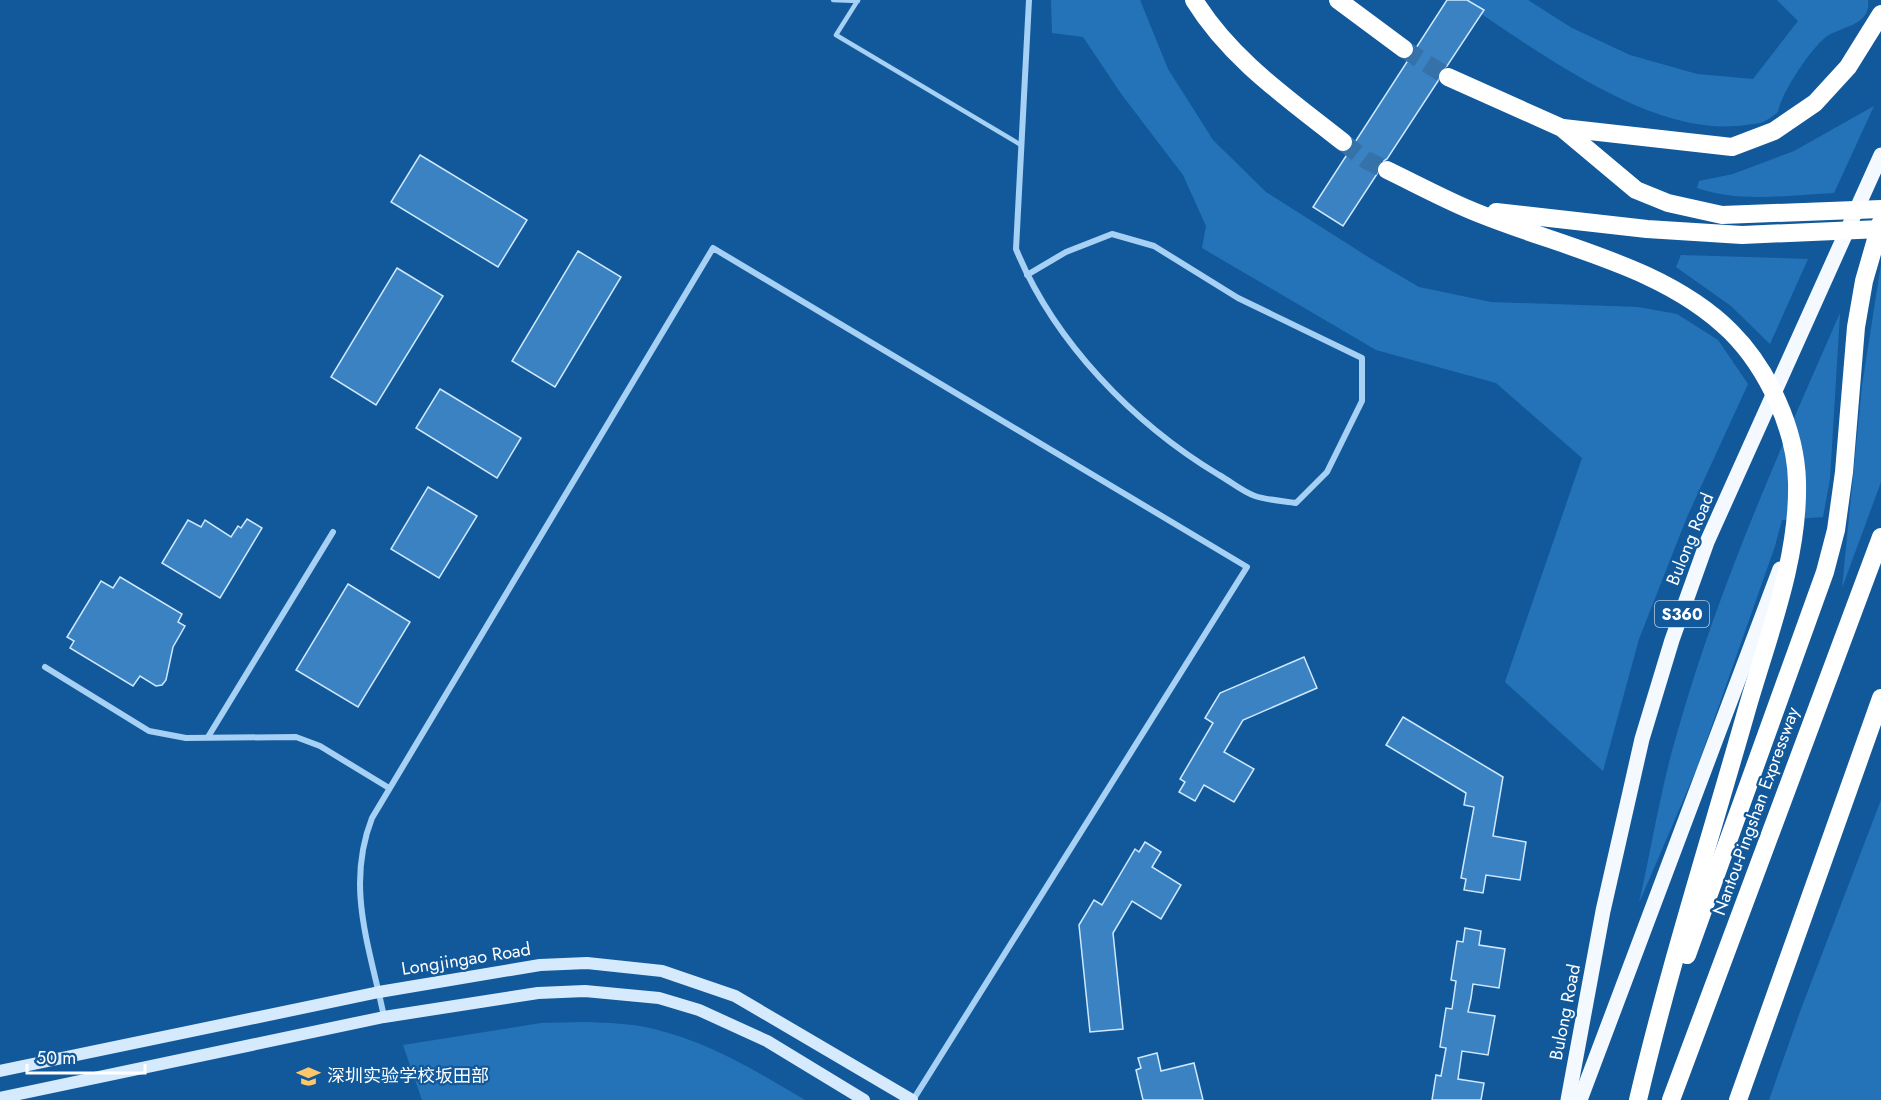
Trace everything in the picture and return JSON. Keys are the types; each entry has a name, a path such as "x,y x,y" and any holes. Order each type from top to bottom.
{"highway":[{"path":"1194,0 1209,25 1256,74 1343,142"},
{"path":"1338,0 1404,49"},
{"path":"1562,128 1732,147 1774,131 1815,103 1848,67 1881,14"},
{"path":"1448,77 1562,128 1636,190 1668,203 1722,214 1784,214 1881,209"},
{"path":"1387,170 1468,209 1653,278 1693,302 1731,332 1755,363 1778,404 1792,442 1797,482 1792,538 1779,601 1692,896 1638,1100"},
{"path":"1468,209 1647,230 1775,235 1881,229"},
{"path":"1645,1070 1826,572 1836,530 1844,472 1856,327 1864,281 1881,222"},
{"name":"Nantou-Pingshan Expressway","path":"1671,1100 1881,537"},
{"path":"1738,1100 1881,698"}],"main road":[{"name":"Bulong Road","path":"1568,1100 1604,911 1642,739 1672,640 1707,542 1881,155"},
{"path":"1580,1100 1792,538"},
{"name":"Longjingao Road","path":"0,1071 379,992 540,965 587,963 662,971 702,982 752,1005 913,1100"},
{"path":"0,1098 384,1017 538,993 585,991 659,998 699,1010 767,1041 864,1100"}],"street":[{"path":"1027,275 1066,252 1112,234 1154,246 1238,298 1362,358 1362,401 1327,472 1296,503 1254,496 1199,463 1148,424 1102,379 1062,329 1027,275 1016,249 1029,0"},
{"path":"384,1017 360,900 358,875 366,834 389,788 713,248 1246,567 913,1100"},
{"path":"208,737 333,532"},
{"path":"45,667 149,731 174,738 296,737 320,746 389,788"}],"lane":[{"path":"833,0 858,0"},
{"path":"858,0 836,35 1021,145"}],"shaded area":[{"path":"1051,0 1140,0 1168,69 1213,140 1266,192 1419,287 1491,302 1638,307 1677,314 1718,340 1748,384 1687,517 1639,639 1603,771 1505,682 1582,458 1496,383 1376,350 1202,248 1206,226 1183,175 1122,95 1083,37 1052,33"},
{"path":"1460,0 1528,0 1572,28 1630,55 1697,74 1753,79 1798,21 1777,0 1868,0 1868,9 1861,20 1826,37 1813,51 1791,83 1778,112 1759,123 1709,126 1672,118 1634,105 1596,86 1559,65"},
{"path":"1874,106 1834,193 1747,197 1713,193 1697,188 1699,181 1733,174 1794,151"},
{"path":"1681,255 1808,259 1770,344 1731,306 1676,267"},
{"path":"1881,264 1881,482 1842,588 1862,386"},
{"path":"1840,313 1830,479 1823,517 1782,520 1775,546 1697,768 1639,903 1672,751 1712,623 1752,519"},
{"path":"1881,800 1881,1100 1769,1100 1801,1009"},
{"path":"584,1022 645,1027 694,1042 732,1058 805,1100 422,1100 403,1045 541,1023"}],"building":[{"path":"1447,0 1467,0 1484,10 1447,66 1438,72 1438,81 1387,159 1377,165 1377,174 1343,226 1313,207"},
{"path":"420,155 527,220 498,267 391,202"},
{"path":"578,251 621,277 555,387 512,361"},
{"path":"397,268 443,296 376,405 331,377"},
{"path":"440,389 521,438 497,478 416,428"},
{"path":"428,487 477,516 439,578 391,549"},
{"path":"247,519 262,528 220,598 162,563 188,520 201,527 205,520 231,537 238,526 241,528"},
{"path":"120,577 182,614 178,622 185,626 173,647 166,680 162,685 156,686 140,676 133,686 70,648 74,641 67,637 101,581 113,588"},
{"path":"348,584 410,622 358,707 296,670"},
{"path":"1304,657 1317,688 1243,720 1224,752 1254,769 1234,802 1204,785 1195,801 1179,792 1185,782 1180,779 1213,723 1205,718 1220,693"},
{"path":"1403,717 1503,777 1493,836 1526,842 1520,880 1486,875 1483,893 1464,890 1466,879 1461,878 1474,807 1464,805 1466,793 1386,745"},
{"path":"1145,842 1161,852 1152,867 1181,885 1161,919 1132,901 1113,933 1123,1029 1090,1032 1079,925 1094,900 1102,905 1135,849 1139,852"},
{"path":"1465,928 1481,931 1479,945 1505,949 1499,988 1473,984 1468,1012 1495,1016 1488,1055 1462,1051 1458,1079 1484,1083 1481,1100 1432,1100 1436,1075 1441,1076 1446,1048 1440,1047 1446,1008 1452,1009 1456,981 1451,980 1457,941 1463,942"},
{"path":"1157,1053 1161,1071 1194,1063 1203,1100 1143,1100 1136,1070 1141,1068 1138,1058"}],"tunnel":[{"path":"1404,49 1448,77"},
{"path":"1343,142 1366,160 1387,170"}],"place":[{"name":"深圳实验学校坂田部","path":"309,1076"}]}
